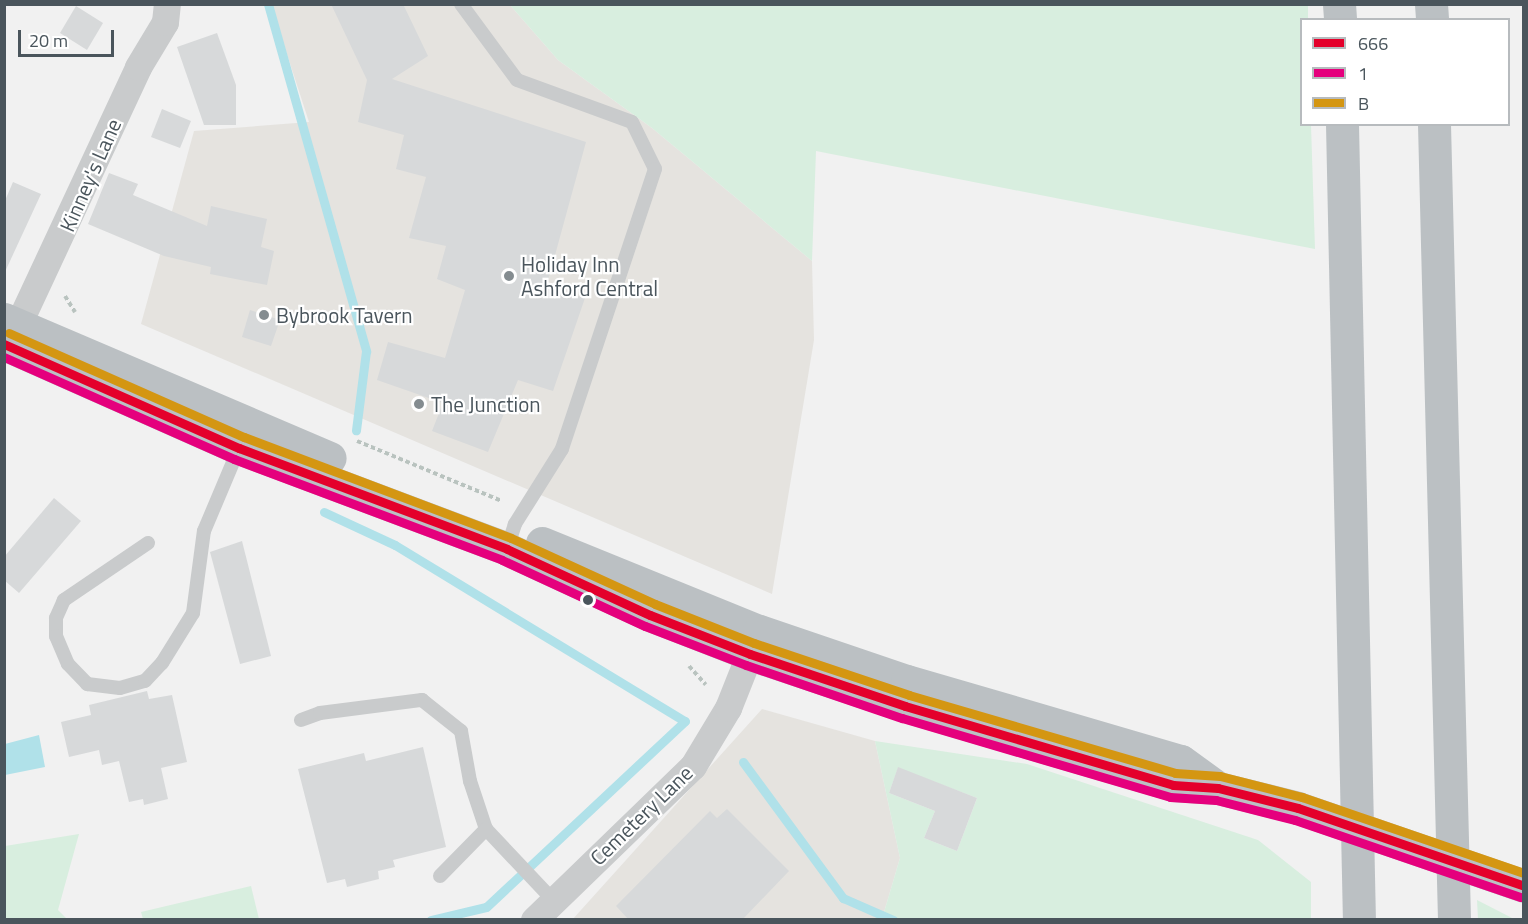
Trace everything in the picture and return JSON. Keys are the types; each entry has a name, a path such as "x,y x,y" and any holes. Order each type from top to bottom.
{"highway":[{"path":"1342,126 1359,920"},
{"path":"1434,126 1454,920"},
{"path":"9,333 239,448 515,530"},
{"path":"9,333 515,530 650,615 754,643 905,706 1173,785 1218,788 1298,808 1524,886"}],"street":[{"name":"Kinney's Lane","path":"9,333 138,67 165,22 167,4"},
{"name":"Cemetery Lane","path":"534,920 546,892 693,766 728,708 754,643"}],"lane":[{"path":"461,4 517,80 632,122 655,169 562,449 515,530"},
{"path":"148,543 64,600 60,609 56,636 68,664 87,684 120,688 145,681 162,663 193,613 204,531 239,448"},
{"path":"302,720 422,700 461,731 470,781 486,830 546,892"},
{"path":"440,876 486,830"}],"path":[{"path":"352,439 515,530"}],"shaded area":[{"path":"271,5 510,5 558,60 652,128 812,261 814,340 772,594 141,324 194,131 309,122"},
{"path":"762,709 875,741 900,858 882,919 572,920"}],"green space":[{"path":"510,5 1308,5 1308,18 1300,18 1300,126 1311,126 1315,249 816,151 812,261 652,128 558,60"},
{"path":"875,741 1027,764 1258,840 1311,882 1311,919 882,919 900,858","holes":["898,768 977,798 957,851 924,838 935,811 889,793"]},
{"path":"79,834 58,910 67,919 5,919 5,846"},
{"path":"251,886 259,919 143,919 141,912"},
{"path":"1477,900 1514,919 1478,919"}],"water":[{"path":"39,735 45,767 5,775 5,744"}],"building":[{"path":"331,4 403,4 428,56 392,79 586,142 546,288 585,298 553,391 518,380 488,452 432,431 443,403 377,380 388,342 445,358 465,290 437,279 446,246 409,238 426,177 396,169 404,135 358,122 367,80"},
{"path":"76,6 103,23 87,50 60,33"},
{"path":"217,33 236,85 236,125 204,125 177,47"},
{"path":"162,109 191,121 180,148 151,137"},
{"path":"109,173 138,184 133,195 207,226 211,206 267,219 261,247 274,251 267,285 210,274 211,267 164,256 88,224"},
{"path":"13,182 41,194 4,274 4,203"},
{"path":"250,310 280,320 271,346 242,337"},
{"path":"54,498 81,521 19,593 4,580 4,557"},
{"path":"242,541 271,656 240,664 210,552"},
{"path":"147,691 149,699 172,695 187,762 161,768 168,799 144,805 143,799 129,802 119,761 102,765 99,750 69,757 61,722 91,715 89,705"},
{"path":"423,747 446,847 393,860 395,867 378,871 379,879 347,887 345,879 327,883 298,769 364,753 366,761"},
{"path":"898,767 977,798 957,851 924,838 935,811 889,793"},
{"path":"727,809 789,871 742,920 629,920 616,906 710,811 717,818"}],"waterway":[{"path":"268,4 366,351 356,430"},
{"path":"324,512 395,545 685,721 486,907 431,920"},
{"path":"743,762 843,898 893,920"}],"transit line":[{"name":"B","path":"9,333 244,437 511,538 655,604 754,643 909,695 1175,773 1220,776 1302,797 1524,873"},
{"name":"666","path":"4,344 239,448 507,549 650,615 750,654 905,706 1173,785 1218,788 1298,808 1524,886"},
{"name":"1","path":"4,357 234,459 502,560 645,626 746,665 902,718 1170,797 1216,800 1295,820 1520,897"}],"place":[{"name":"Holiday Inn Ashford Central","path":"509,276"},
{"name":"Bybrook Tavern","path":"264,315"},
{"name":"The Junction","path":"419,404"}]}
